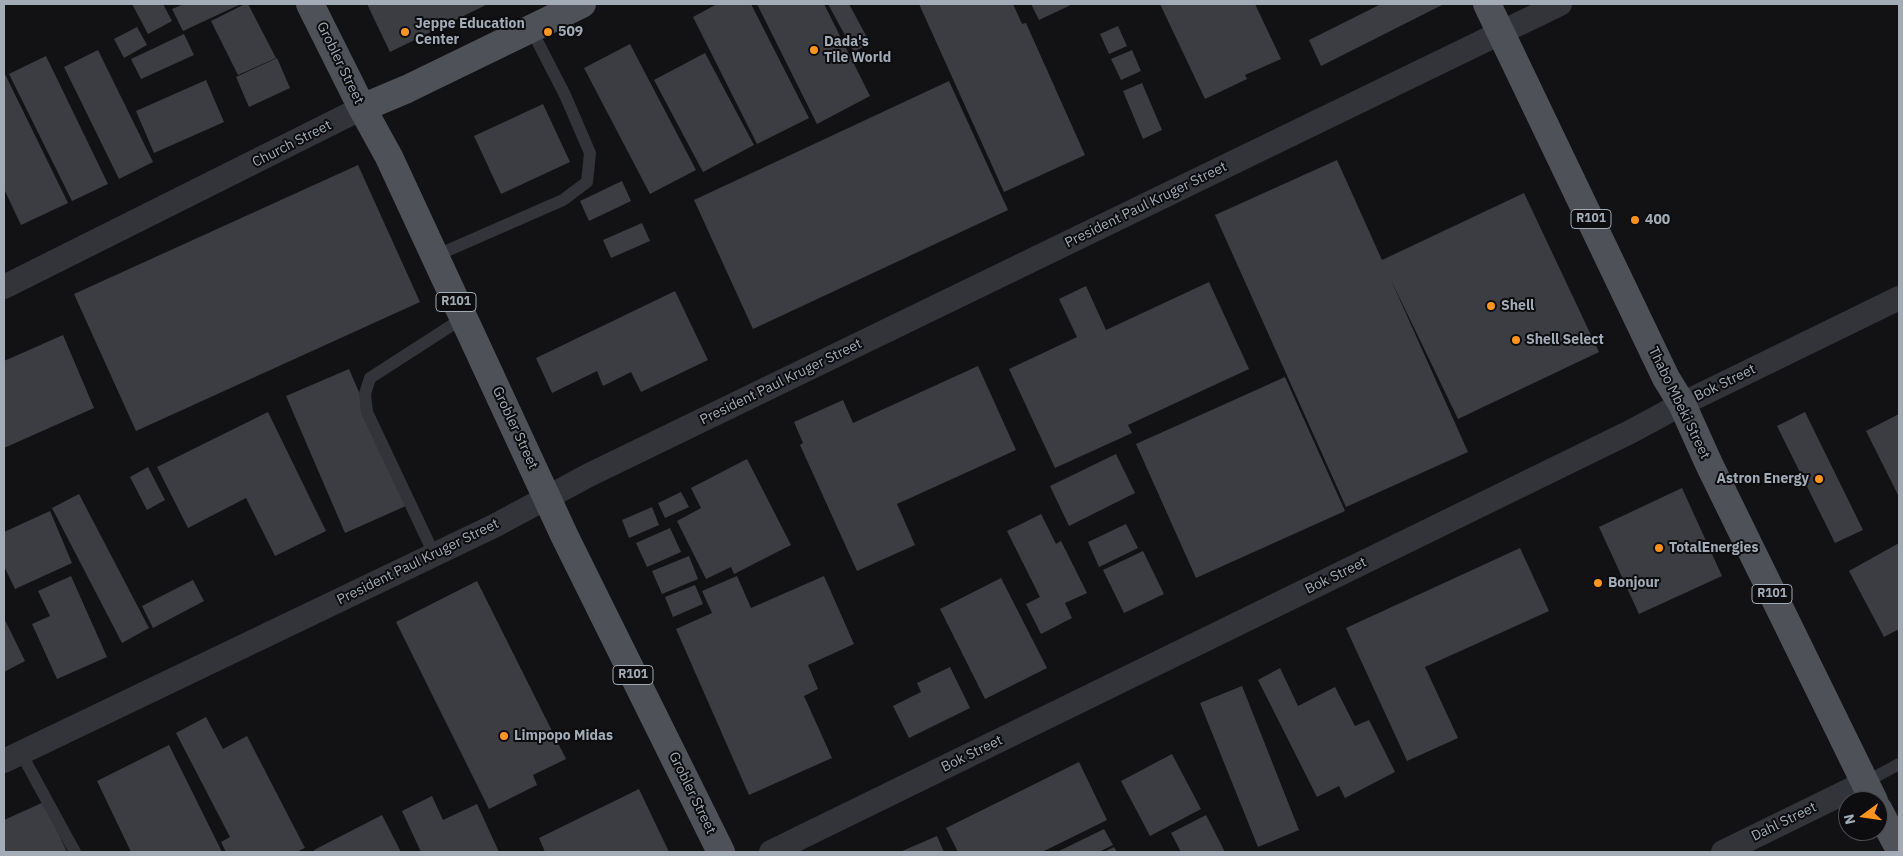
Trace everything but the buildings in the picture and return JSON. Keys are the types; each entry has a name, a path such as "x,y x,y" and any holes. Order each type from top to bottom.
{"main road":[{"name":"Grobler Street","path":"310,4 362,108 389,157 546,498 721,852"},
{"name":"Church Street","path":"362,108 407,89 582,4"},
{"name":"Thabo Mbeki Street","path":"1487,4 1666,378 1682,404 1709,464 1868,791"},
{"path":"1888,828 1899,848"}],"street":[{"name":"President Paul Kruger Street","path":"12,757 494,526 607,467 1560,4"},
{"name":"Church Street","path":"4,286 362,108"},
{"name":"Bok Street","path":"771,852 1612,441 1682,404 1899,298"},
{"name":"Dahl Street","path":"1723,852 1838,804"}],"lane":[{"path":"435,256 563,200 587,182 590,153 565,95 531,29"},
{"path":"434,554 367,412 365,394 370,378 463,318"},
{"path":"12,757 75,852"},
{"name":"Dahl Street","path":"1869,791 1899,764"}],"place":[{"name":"Jeppe Education Center","path":"405,32"},
{"name":"509","path":"548,32"},
{"name":"Dada's Tile World","path":"814,50"},
{"name":"400","path":"1635,220"},
{"name":"Shell","path":"1491,306"},
{"name":"Shell Select","path":"1516,340"},
{"name":"Astron Energy","path":"1819,479"},
{"name":"TotalEnergies","path":"1659,548"},
{"name":"Bonjour","path":"1598,583"},
{"name":"Limpopo Midas","path":"504,736"}]}
